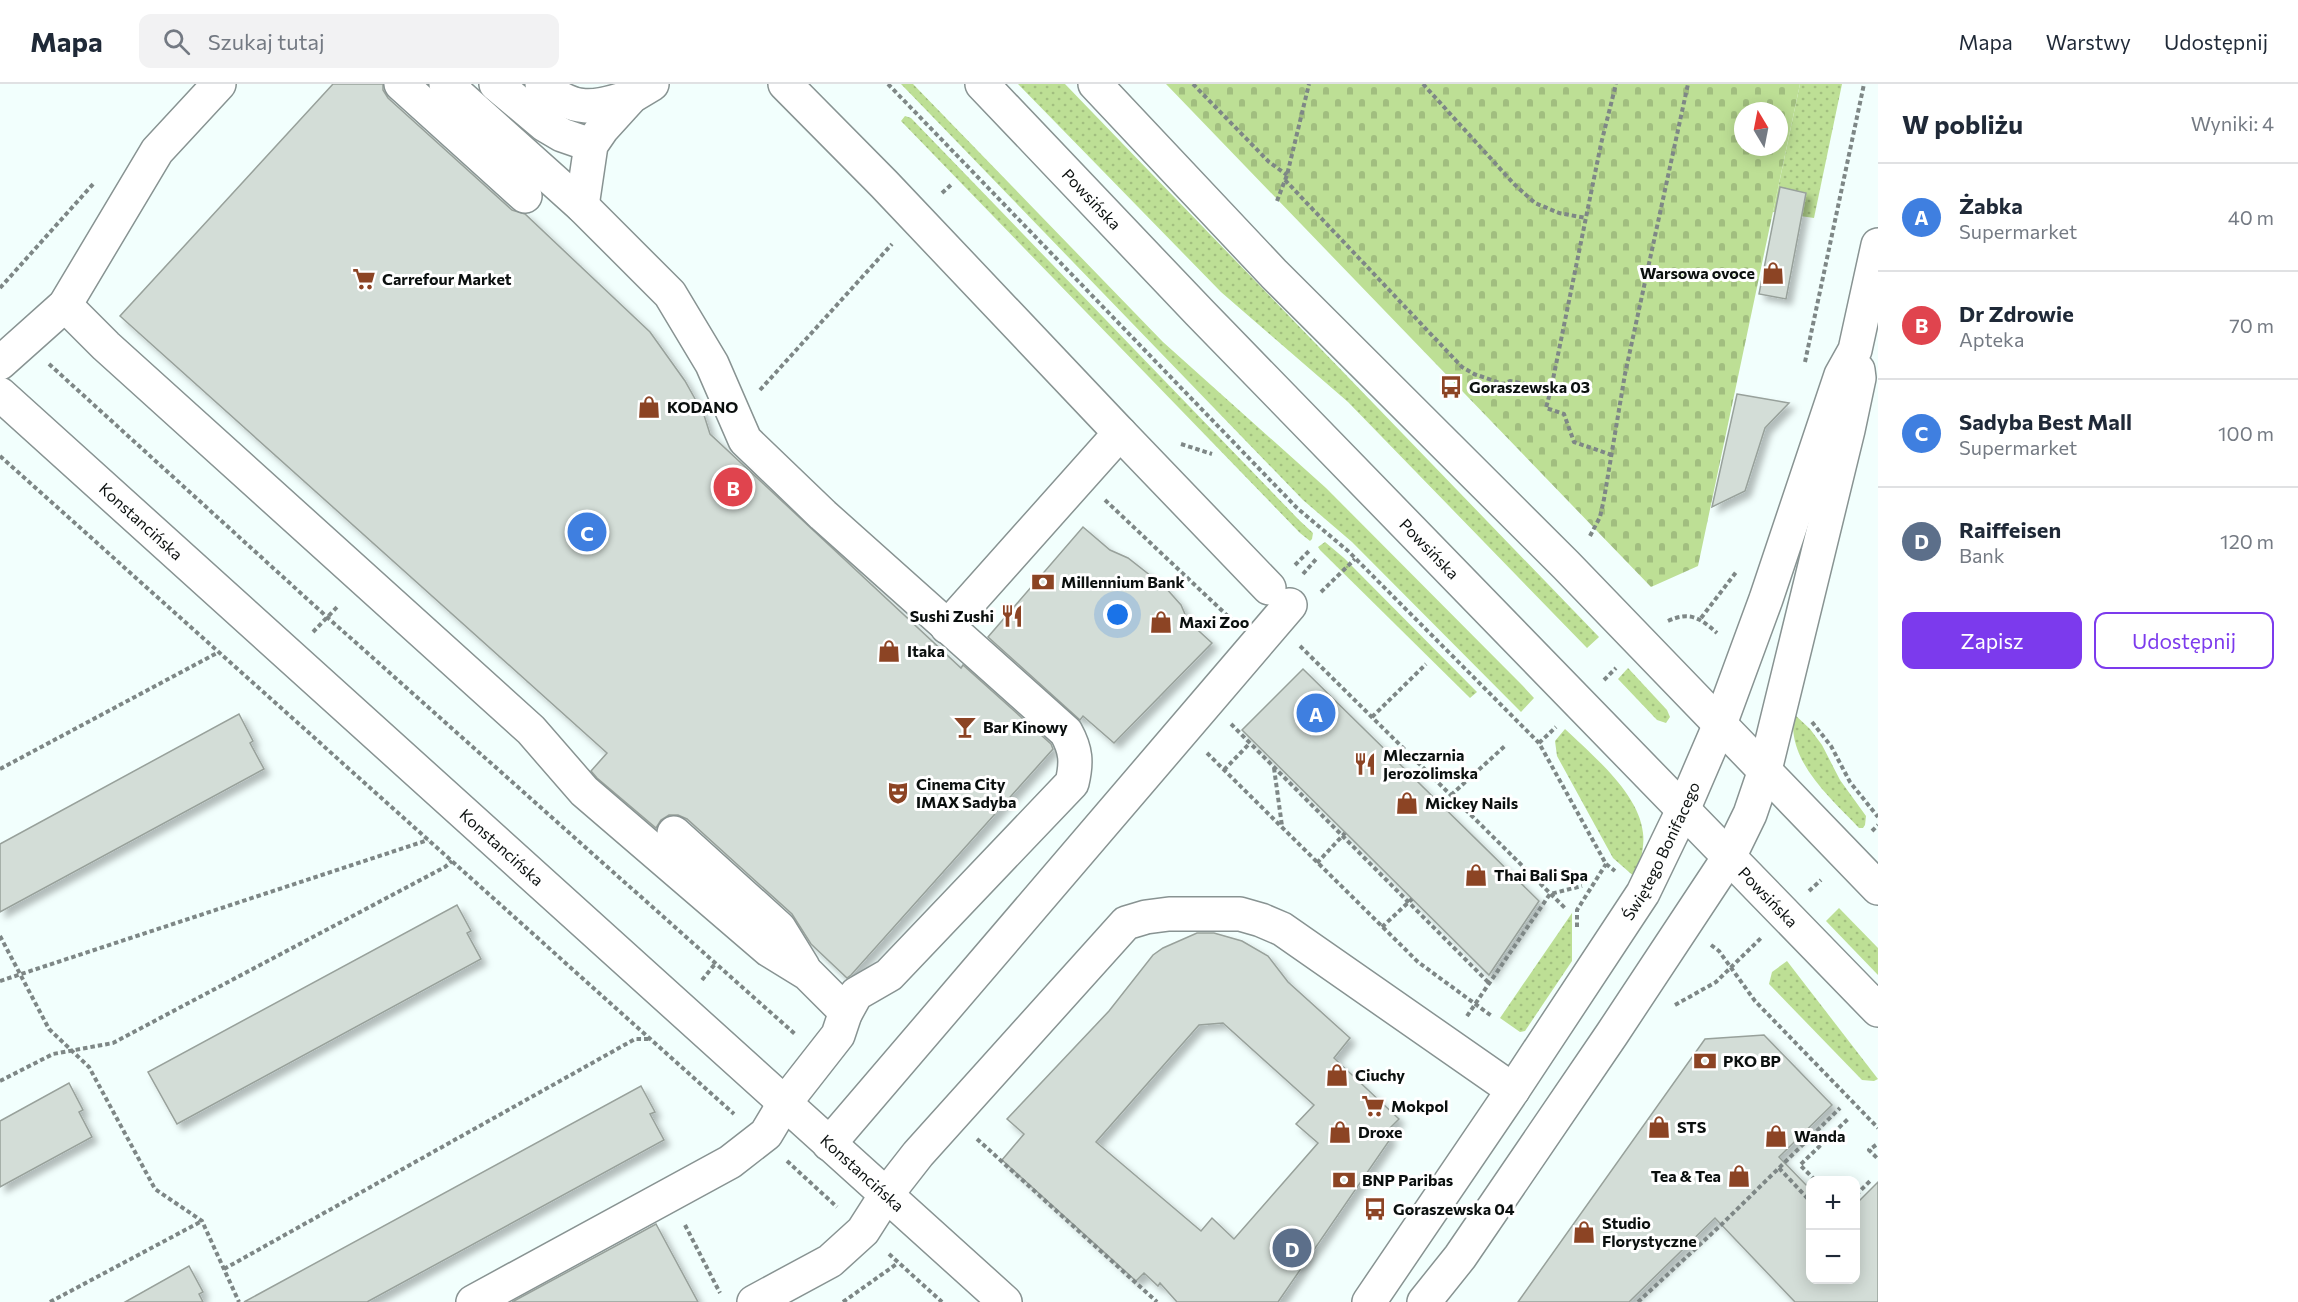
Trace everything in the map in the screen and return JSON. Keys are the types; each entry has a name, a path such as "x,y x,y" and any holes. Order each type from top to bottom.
{"street":[{"path":"0,363 65,305 157,151 219,84"},
{"path":"401,84 525,196"},
{"path":"446,84 582,206 670,294 712,364 745,440 947,627 1066,732 1075,748 1076,765 1072,783 889,975 856,994 845,1014 838,1035 784,1104 766,1134 730,1162 472,1302"},
{"path":"496,84 545,125 562,135 591,145"},
{"path":"542,84 555,96 569,103 587,107 605,105 642,90"},
{"path":"785,84 884,184 1120,433 1278,605 1208,700 830,1144"},
{"name":"Powsińska","path":"982,84 1199,312 1878,1010"},
{"path":"1095,84 1268,267 1566,565 1878,888"},
{"path":"582,206 591,145 602,129 642,90"},
{"name":"Świętego Bonifacego","path":"1369,1302 1643,893 1683,810 1720,724 1766,599 1841,375 1855,350 1878,245"},
{"path":"65,305 106,346 531,730 584,791 769,950 808,974"},
{"name":"Świętego Bonifacego","path":"1423,1302 1460,1257 1624,1017 1729,857 1750,814 1765,770 1857,388 1859,378 1855,350"},
{"name":"Konstancińska","path":"0,393 1005,1302"},
{"path":"947,627 1120,433"},
{"path":"674,833 779,928 808,974 843,1009 845,1014"},
{"path":"754,1302 830,1261 863,1231 918,1154 1126,923 1146,917 1169,914 1240,914 1282,929 1513,1090"},
{"path":"1403,1253 1403,1273 1414,1294 1423,1302"}],"path":[{"path":"888,84 1297,507 1355,559 1539,743 1606,864 1615,872"},
{"path":"1193,84 1269,162 1287,175"},
{"path":"1277,201 1287,175 1309,84"},
{"path":"1423,84 1514,184 1535,203 1559,213 1586,218"},
{"path":"1612,455 1574,442 1564,414 1545,408 1616,84"},
{"path":"1590,536 1600,517 1627,363 1688,84"},
{"path":"1803,372 1864,84"},
{"path":"1285,180 1462,367 1474,374 1503,384 1510,381 1551,389"},
{"path":"0,288 96,181"},
{"path":"756,395 897,238"},
{"path":"24,341 318,609 821,1057"},
{"path":"0,456 942,1302"},
{"path":"1278,605 1308,604 1355,559"},
{"path":"1278,605 1372,717 1566,909"},
{"path":"1663,622 1675,617 1701,618 1720,636"},
{"path":"0,769 218,652"},
{"path":"1372,717 1426,664"},
{"path":"1208,700 1273,767 1410,900 1489,983"},
{"path":"1809,718 1831,746 1850,782 1878,817"},
{"path":"1539,743 1559,723"},
{"path":"1183,729 1418,962 1493,1017"},
{"path":"1224,770 1250,743"},
{"path":"1451,795 1506,745"},
{"path":"1273,767 1282,827"},
{"path":"1317,862 1344,835"},
{"path":"0,981 429,840"},
{"path":"0,1082 53,1054 113,1043 453,861"},
{"path":"1465,1019 1550,894 1582,886"},
{"path":"1382,927 1410,900"},
{"path":"1731,968 1764,935"},
{"path":"0,936 18,975 49,1029 89,1067 155,1189 202,1221 239,1302"},
{"path":"1703,940 1719,951 1755,1001 1878,1128"},
{"path":"224,1269 635,1039 651,1039 715,964"},
{"path":"1638,1302 1840,1108"},
{"path":"1811,1176 1800,1165 1849,1118"},
{"path":"950,1120 986,1145 1157,1302"},
{"path":"1875,1145 1869,1150 1878,1159"},
{"path":"1779,1168 1806,1197"},
{"path":"1860,1191 1870,1181"},
{"path":"50,1302 202,1221"},
{"path":"699,1253 725,1302"},
{"path":"843,1302 898,1263"}],"green space":[{"path":"901,84 913,84 1163,342 1326,488 1522,685 1534,698 1521,712 1352,542 1303,500"},
{"path":"1018,84 1065,84 1599,637 1587,648 1348,402 1221,292"},
{"path":"1166,84 1800,84 1788,141 1788,102 1734,102 1734,156 1785,156 1698,566 1651,587"},
{"path":"1800,84 1842,84 1814,218 1773,212 1785,156 1788,156 1788,141"},
{"path":"905,116 911,118 1313,533 1310,541 901,121"},
{"path":"1325,542 1344,558 1477,692 1470,698 1320,550 1318,547"},
{"path":"1628,668 1667,710 1670,717 1666,723 1657,720 1618,679"},
{"path":"1794,714 1810,729 1822,745 1840,780 1866,816 1863,828 1859,828 1824,791 1803,763 1793,731"},
{"path":"1565,729 1624,789 1640,818 1643,850 1637,879 1613,858 1557,756 1555,741"},
{"path":"1839,908 1878,948 1878,975 1826,921"},
{"path":"1572,913 1572,961 1525,1031 1520,1032 1500,1018"},
{"path":"1787,961 1878,1079 1862,1080 1769,984 1772,972"}],"building":[{"path":"333,84 383,84 383,90 388,98 512,210 525,214 650,332 685,381 704,415 710,434 961,668 963,665 1051,744 1053,749 847,978 811,944 792,914 687,819 678,815 669,815 661,820 656,828 597,778 591,771 607,753 120,316"},
{"path":"1780,187 1806,193 1786,299 1759,294"},
{"path":"1737,394 1789,403 1765,428 1745,491 1712,507"},
{"path":"1083,527 1110,550 1128,558 1165,587 1181,605 1188,621 1212,643 1114,743 1083,716 1080,720 988,637"},
{"path":"1303,669 1539,901 1489,975 1242,730"},
{"path":"239,714 253,741 250,743 264,769 0,912 0,844"},
{"path":"457,905 471,931 467,933 481,959 177,1124 148,1072"},
{"path":"1197,933 1214,933 1242,941 1268,956 1288,982 1350,1038 1334,1058 1399,1119 1385,1133 1391,1138 1278,1302 1177,1302 1160,1283 1158,1286 1144,1273 1136,1281 1002,1160 1024,1134 1007,1119 1109,1011 1153,955","holes":["1223,1023 1314,1105 1296,1124 1318,1143 1234,1239 1212,1218 1201,1231 1096,1142 1199,1025"]},
{"path":"1764,1035 1832,1105 1779,1157 1806,1185 1806,1284 1860,1284 1860,1200 1878,1182 1878,1302 1795,1302 1715,1218 1629,1302 1518,1302 1705,1039"},
{"path":"69,1083 83,1110 79,1112 92,1137 0,1187 0,1121"},
{"path":"641,1086 655,1112 650,1114 664,1140 367,1302 244,1302"},
{"path":"656,1224 698,1302 512,1302 636,1235"},
{"path":"189,1266 203,1292 199,1294 203,1302 125,1302"}],"place":[{"name":"Warsowa ovoce","path":"1773,273"},
{"name":"Carrefour Market","path":"364,279"},
{"name":"Goraszewska 03","path":"1451,387"},
{"name":"KODANO","path":"649,407"},
{"name":"Dr Zdrowie","path":"733,487"},
{"name":"Sadyba Best Mall","path":"587,532"},
{"name":"Millennium Bank","path":"1043,582"},
{"name":"Sushi Zushi","path":"1012,616"},
{"name":"Maxi Zoo","path":"1161,622"},
{"name":"Itaka","path":"889,651"},
{"name":"Żabka","path":"1316,713"},
{"name":"Bar Kinowy","path":"965,727"},
{"name":"Mleczarnia Jerozolimska","path":"1365,764"},
{"name":"Cinema City IMAX Sadyba","path":"898,793"},
{"name":"Mickey Nails","path":"1407,803"},
{"name":"Thai Bali Spa","path":"1476,875"},
{"name":"PKO BP","path":"1705,1061"},
{"name":"Ciuchy","path":"1337,1075"},
{"name":"Mokpol","path":"1373,1106"},
{"name":"STS","path":"1659,1127"},
{"name":"Droxe","path":"1340,1132"},
{"name":"Wanda","path":"1776,1136"},
{"name":"Tea & Tea","path":"1739,1176"},
{"name":"BNP Paribas","path":"1344,1180"},
{"name":"Goraszewska 04","path":"1375,1209"},
{"name":"Studio Florystyczne","path":"1584,1232"},
{"name":"Raiffeisen","path":"1292,1248"}]}
